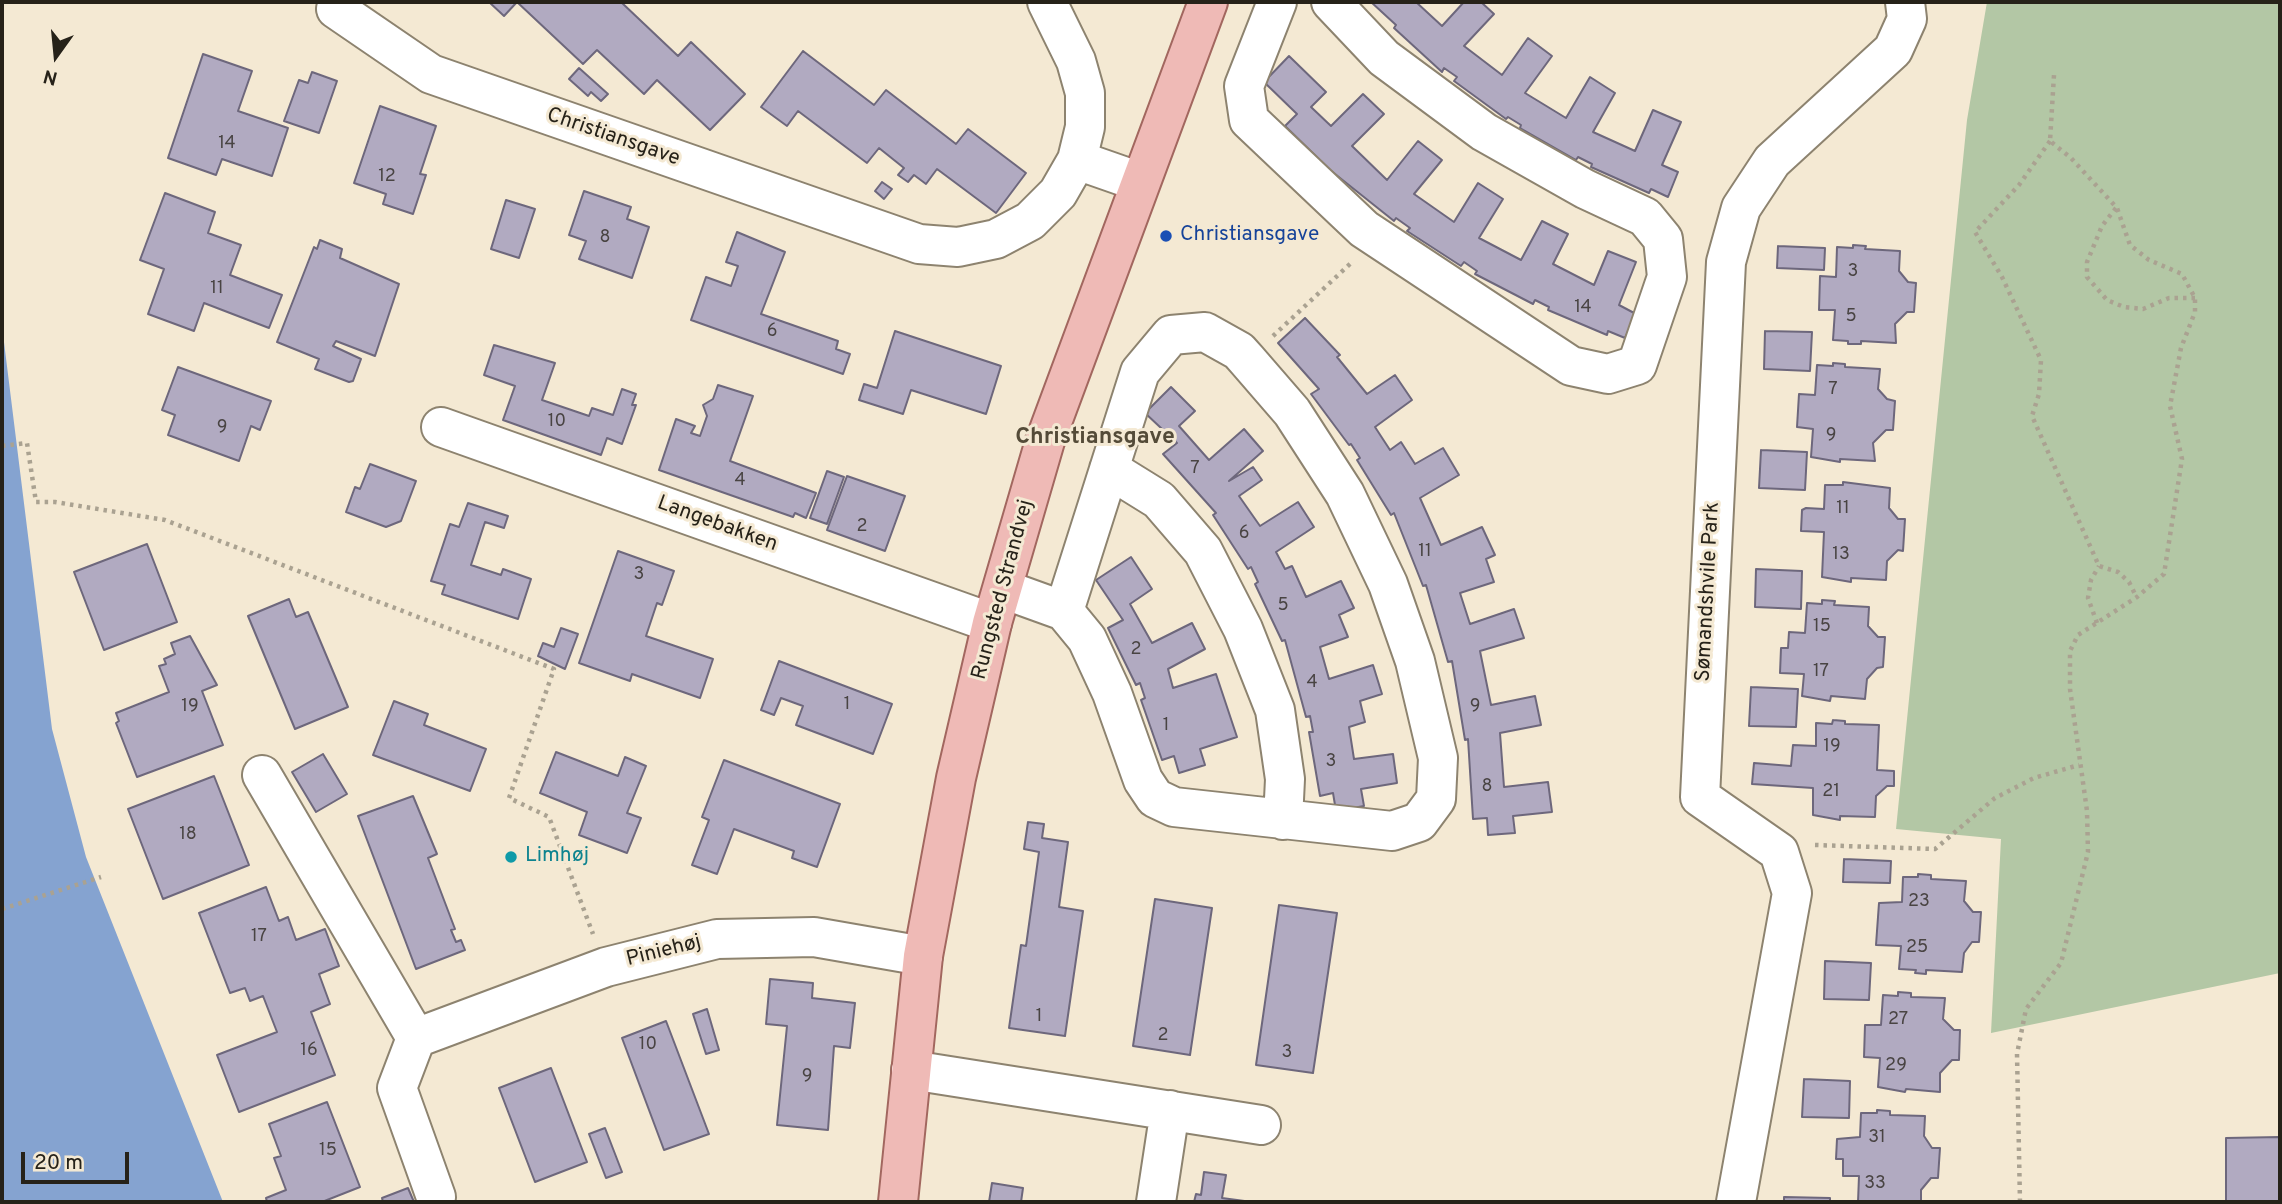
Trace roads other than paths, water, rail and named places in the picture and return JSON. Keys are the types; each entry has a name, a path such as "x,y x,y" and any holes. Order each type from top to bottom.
{"main road":[{"name":"Rungsted Strandvej","path":"898,1202 923,956 956,778 998,606 1045,441 1208,2"}],"street":[{"name":"Christiansgave","path":"336,9 431,74 919,244 958,247 996,239 1030,221 1058,193 1077,159 1085,127 1085,93 1076,61 1047,2"},
{"path":"1278,2 1244,86 1249,120 1364,229 1571,366 1608,374 1637,365 1667,277 1663,239 1645,217 1585,188 1484,132 1384,58 1331,2"},
{"name":"Sømandshvile Park","path":"1735,1202 1792,893 1779,852 1700,797 1726,262 1741,208 1772,161 1893,50 1907,19 1905,2"},
{"path":"1077,159 1140,182"},
{"path":"998,606 1064,611 1087,639 1112,693 1143,780 1155,798 1174,807 1392,831 1419,822 1436,799 1438,758 1416,660 1388,584 1345,494 1292,412 1239,351 1205,332 1171,335 1140,372 1064,611"},
{"name":"Langebakken","path":"441,428 998,606"},
{"path":"1109,469 1159,500 1203,551 1243,629 1275,710 1285,779 1283,820"},
{"path":"262,775 416,1038 397,1088 436,1197"},
{"name":"Piniehøj","path":"416,1038 606,967 717,939 814,937 923,956"},
{"path":"911,1070 1261,1125"},
{"path":"1156,1202 1170,1110"}],"water":[{"path":"2,326 52,729 86,857 223,1202 2,1202"}],"place":[{"name":"Christiansgave","path":"1166,236"},
{"name":"Limhøj","path":"511,857"}],"district":[{"name":"Christiansgave","path":"1095,438"}]}
